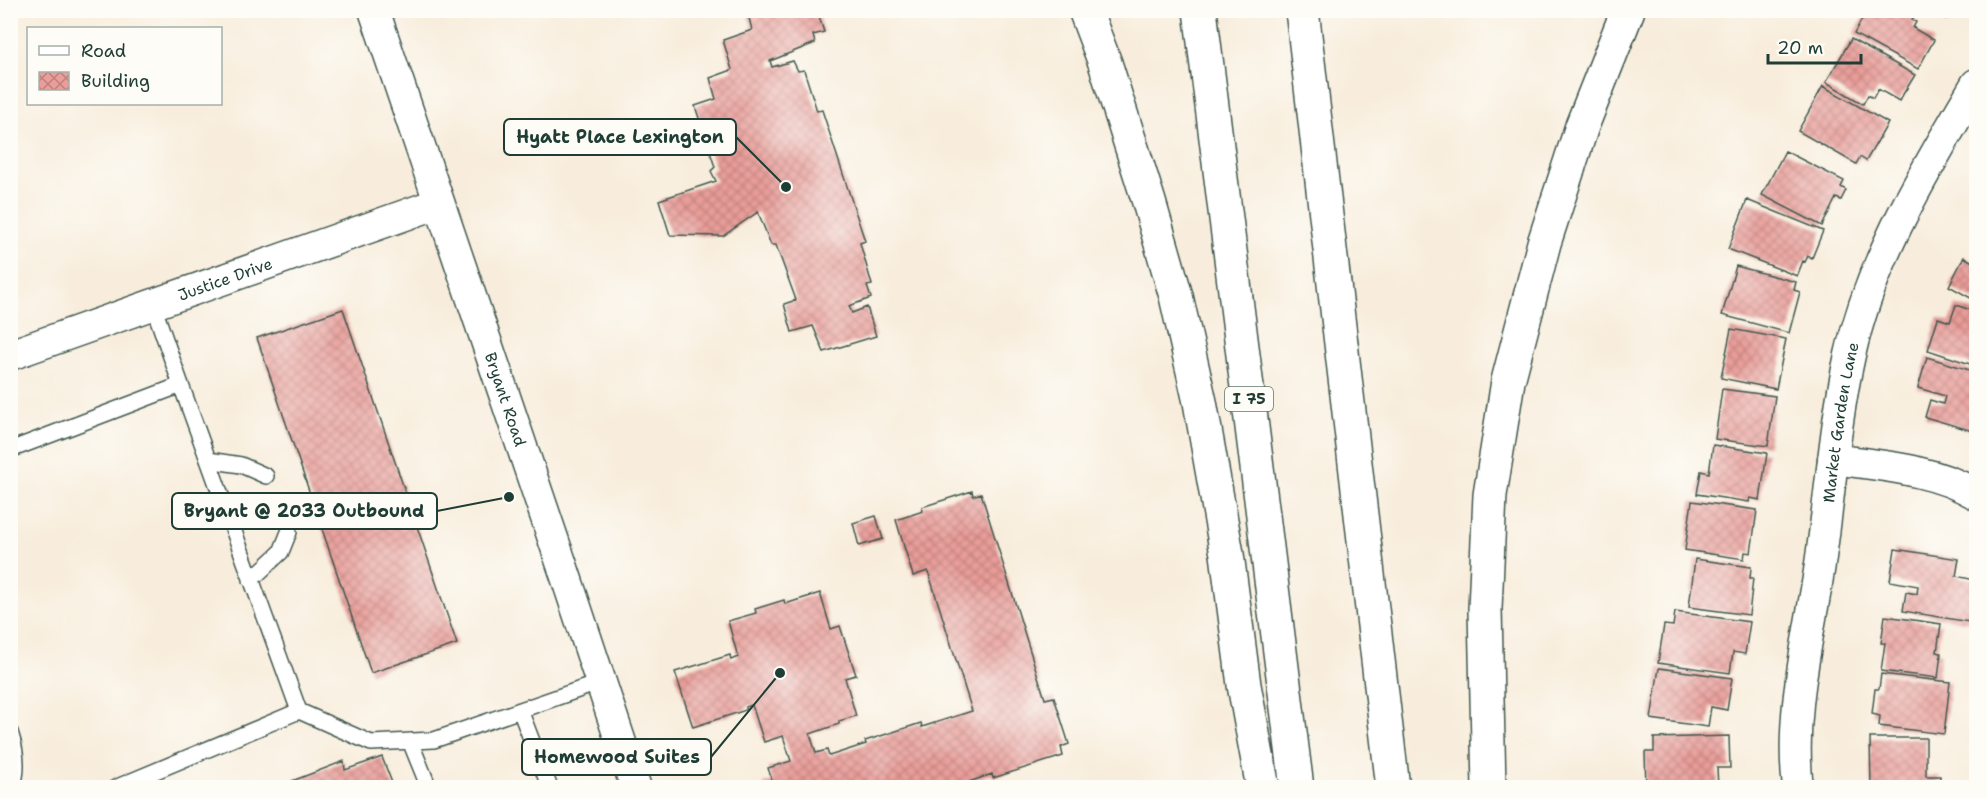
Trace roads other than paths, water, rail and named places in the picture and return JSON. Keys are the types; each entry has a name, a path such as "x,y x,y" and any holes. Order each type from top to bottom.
{"highway":[{"path":"1085,10 1105,63 1149,202 1176,296 1198,391 1227,554 1244,685 1263,788"},
{"name":"I 75","path":"1200,10 1297,788"},
{"path":"1302,10 1393,788"},
{"path":"1489,788 1486,574 1490,495 1508,381 1544,243 1575,148 1628,10"}],"street":[{"name":"Bryant Road","path":"374,10 636,788"},
{"name":"Market Garden Lane","path":"1798,788 1796,734 1799,695 1850,354 1871,286 1891,237 1909,199 1977,84"},
{"name":"Justice Drive","path":"10,355 440,203"},
{"path":"1833,459 1903,469 1940,478 1977,494"}],"lane":[{"path":"153,305 299,711 371,743 434,740 601,682"},
{"path":"10,450 181,385"},
{"path":"208,460 241,465 266,476"},
{"path":"251,580 281,552 289,532"},
{"path":"520,710 550,788"},
{"path":"115,788 299,711"},
{"path":"10,732 16,750 15,781 12,788"},
{"path":"410,741 429,788"}],"place":[{"name":"Hyatt Place Lexington","path":"786,187"},
{"name":"Bryant @ 2033 Outbound","path":"509,497"},
{"name":"Homewood Suites","path":"780,673"}]}
